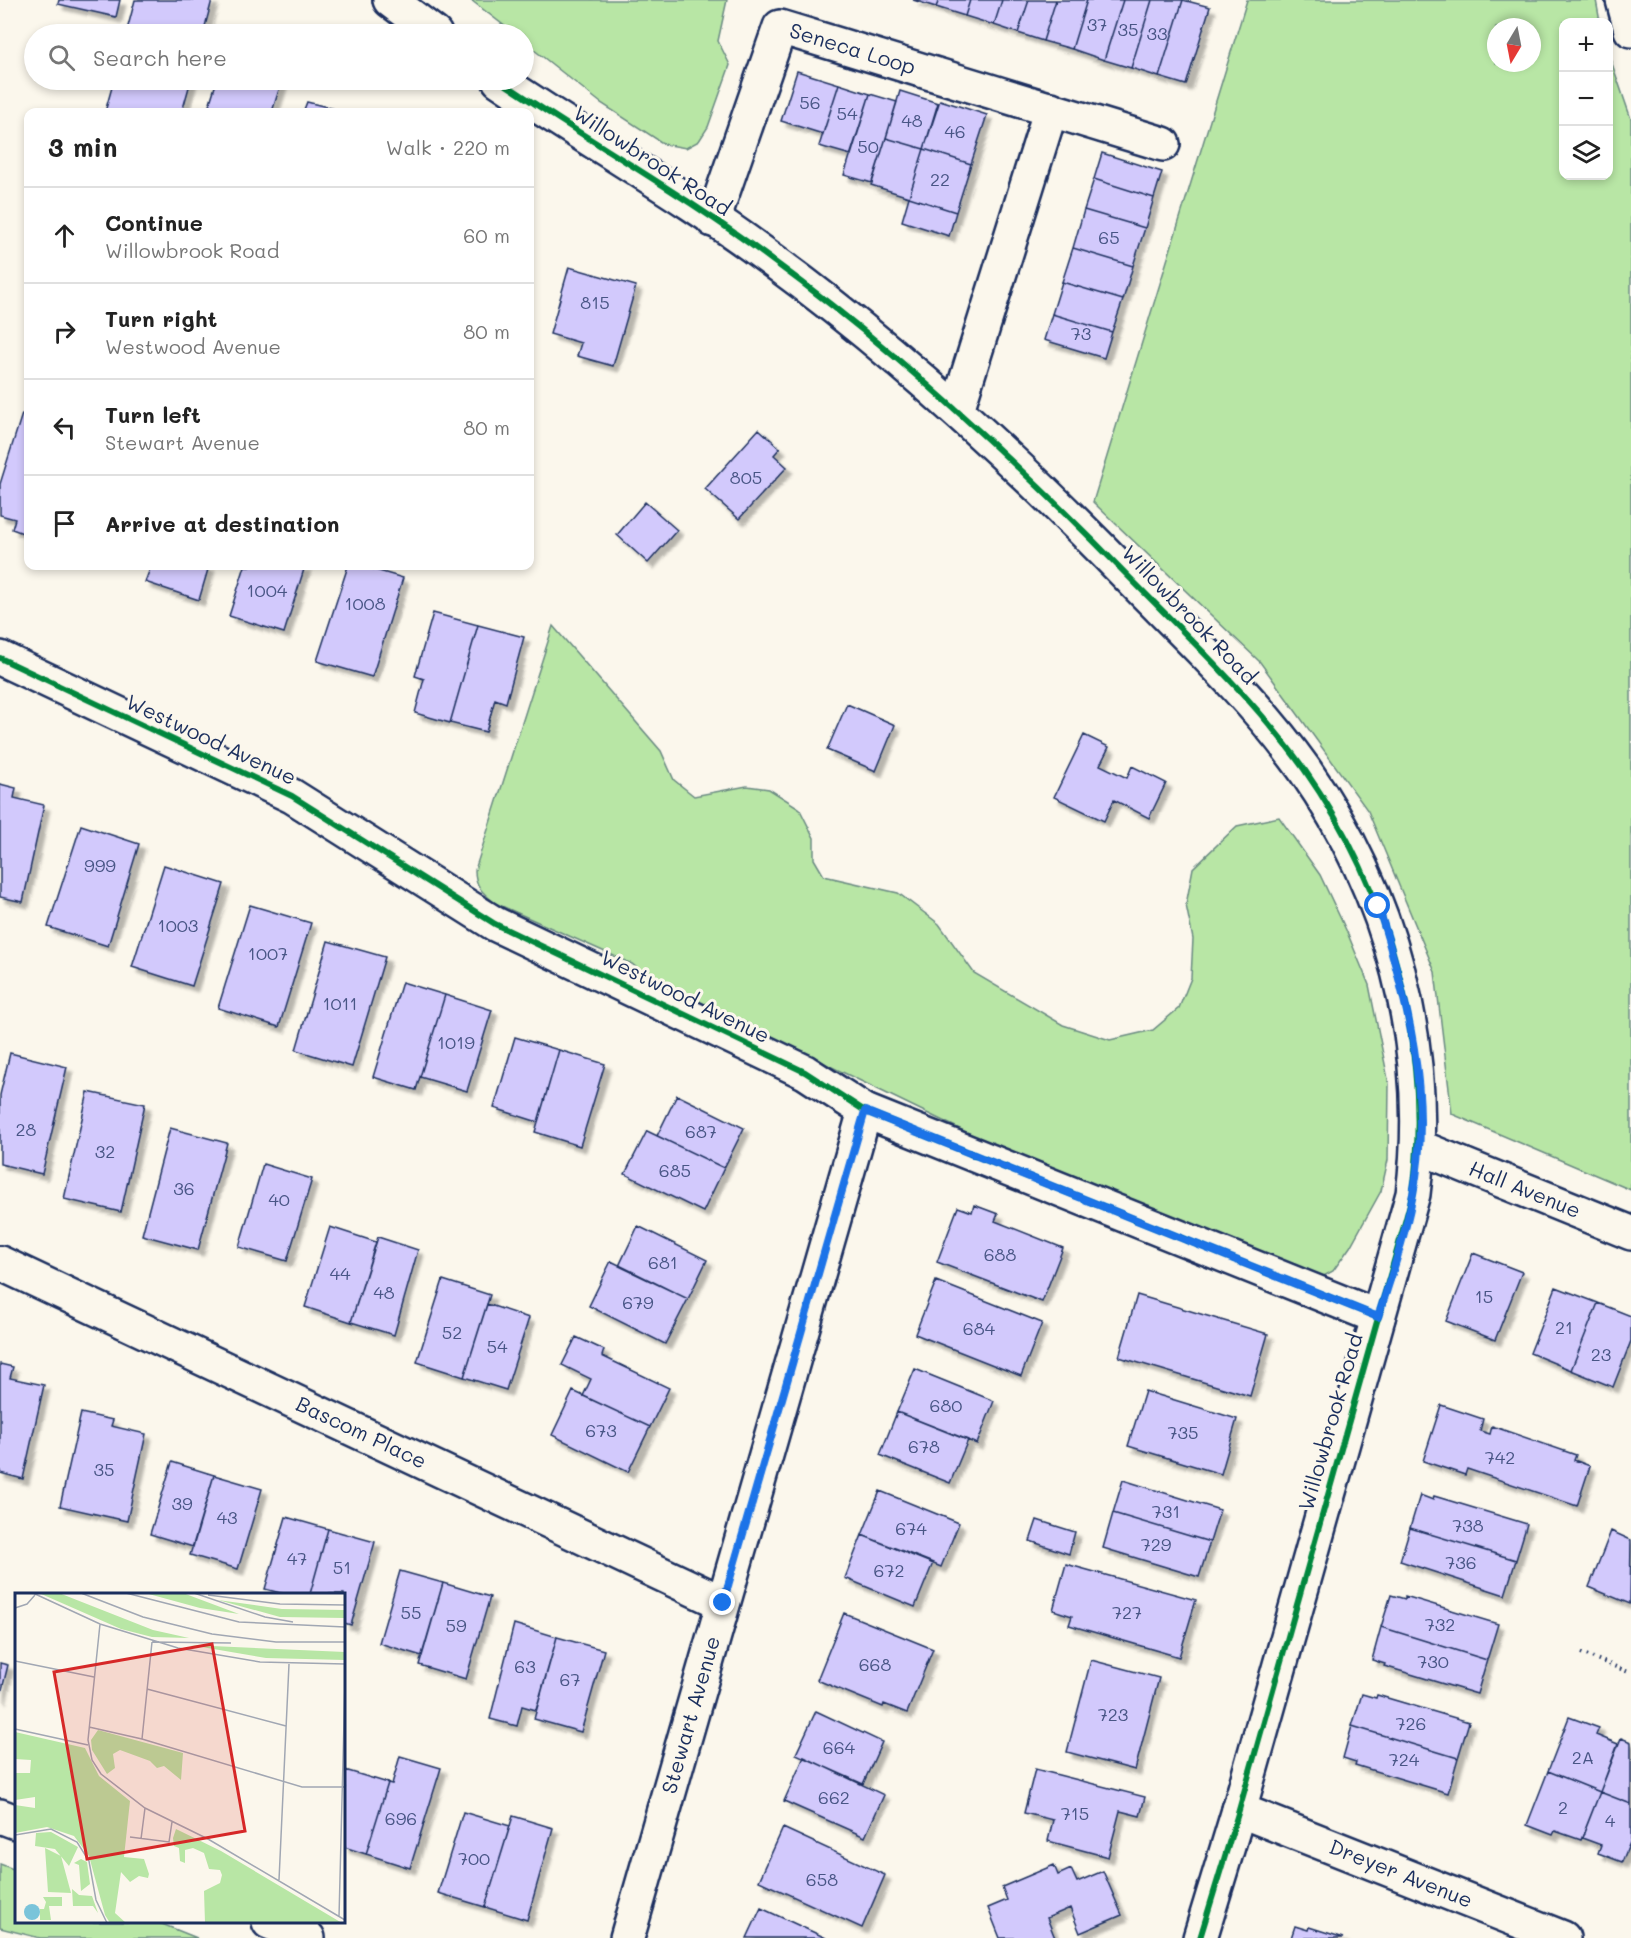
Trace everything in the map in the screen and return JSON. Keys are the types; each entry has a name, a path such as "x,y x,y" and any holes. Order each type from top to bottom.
{"street":[{"path":"390,0 422,24"},
{"path":"1623,0 1631,30"},
{"name":"Seneca Loop","path":"714,220 780,27 1163,144"},
{"name":"Willowbrook Road","path":"514,90 771,259 829,303 957,410 1092,539 1233,683 1304,769 1341,830 1378,906 1403,985 1414,1045 1419,1147 1413,1194 1239,1810 1200,1938"},
{"path":"957,410 1051,109"},
{"name":"Westwood Avenue","path":"0,658 292,796 495,924 805,1072 865,1111 1378,1317"},
{"name":"Stewart Avenue","path":"627,1938 865,1111"},
{"name":"Hall Avenue","path":"1419,1147 1631,1233"},
{"name":"Bascom Place","path":"0,1263 723,1603"},
{"name":"Dreyer Avenue","path":"1239,1810 1563,1938"},
{"path":"0,1816 15,1822"},
{"path":"271,1923 308,1938"}],"path":[{"path":"1581,1653 1631,1673"}],"green space":[{"path":"471,0 727,0 718,41 730,65 708,127 699,141 686,148 664,144 601,103 534,50 534,24 502,24"},
{"path":"1247,0 1596,0 1599,18 1559,18 1559,180 1613,180 1613,67 1631,119 1631,1190 1452,1114 1435,972 1368,811 1260,662 1093,502"},
{"path":"553,626 661,751 674,780 694,796 747,786 769,789 799,808 814,838 814,859 824,876 898,893 939,924 974,973 1063,1025 1110,1040 1153,1030 1179,1008 1191,978 1193,939 1186,905 1193,868 1237,826 1279,817 1320,875 1369,985 1389,1084 1388,1160 1381,1191 1350,1247 1333,1271 1322,1277 999,1148 770,1037 662,989 632,964 495,903 483,893 478,885 475,870"},
{"path":"0,1864 15,1870 15,1923 160,1923 197,1938 40,1938 0,1928"}],"building":[{"path":"59,0 120,0 116,17 58,4"},
{"path":"135,0 212,0 206,24 129,24"},
{"path":"913,0 939,0 936,7"},
{"path":"939,0 970,0 965,16 936,7"},
{"path":"970,0 1002,0 994,25 965,16"},
{"path":"1002,0 1029,0 1018,33 994,25"},
{"path":"1029,0 1056,0 1043,41 1018,33"},
{"path":"1056,0 1087,0 1072,49 1043,41"},
{"path":"1087,0 1123,0 1104,60 1072,49"},
{"path":"1123,0 1152,0 1131,68 1104,60"},
{"path":"1152,0 1183,0 1159,77 1131,68"},
{"path":"1183,0 1210,7 1186,85 1159,77"},
{"path":"797,71 839,84 823,134 781,121"},
{"path":"839,84 870,94 851,155 819,146"},
{"path":"111,90 188,90 183,108 106,108"},
{"path":"214,90 279,90 273,108 208,108"},
{"path":"900,91 938,103 924,149 886,138"},
{"path":"870,94 897,102 872,183 844,175"},
{"path":"940,100 987,115 971,164 924,149"},
{"path":"307,102 331,108 305,108"},
{"path":"886,138 924,149 909,197 871,185"},
{"path":"924,149 971,164 956,212 909,197"},
{"path":"1102,153 1162,172 1154,198 1094,179"},
{"path":"1094,179 1154,198 1145,228 1084,210"},
{"path":"909,197 956,212 949,236 902,221"},
{"path":"1084,210 1145,228 1133,266 1073,248"},
{"path":"1073,248 1133,266 1123,300 1062,282"},
{"path":"569,267 636,286 613,366 577,356 581,343 550,334"},
{"path":"1062,282 1123,300 1112,332 1052,314"},
{"path":"1052,314 1112,332 1104,358 1044,340"},
{"path":"22,414 24,415 24,534 12,529 15,519 0,515 0,484"},
{"path":"759,429 780,448 774,455 787,467 739,519 705,489"},
{"path":"645,502 677,530 648,563 617,535"},
{"path":"150,570 208,570 199,600 145,582"},
{"path":"244,570 304,570 284,633 229,616"},
{"path":"347,570 376,570 403,578 372,677 317,661"},
{"path":"433,613 478,625 450,723 415,713 424,679 415,676"},
{"path":"478,625 524,637 506,703 495,699 486,732 450,723"},
{"path":"847,704 895,725 876,771 827,750"},
{"path":"1084,735 1109,747 1100,765 1127,778 1132,766 1166,783 1149,818 1114,800 1104,821 1054,797"},
{"path":"0,784 16,788 14,798 44,805 23,902 0,897"},
{"path":"81,825 139,844 108,946 48,927"},
{"path":"164,865 224,884 192,986 132,967"},
{"path":"250,905 311,923 279,1027 218,1008"},
{"path":"328,941 385,957 352,1067 296,1050"},
{"path":"402,982 445,995 416,1090 373,1077"},
{"path":"445,995 492,1010 467,1091 420,1077"},
{"path":"515,1037 559,1050 538,1122 494,1108"},
{"path":"559,1050 605,1064 580,1146 535,1132"},
{"path":"10,1053 67,1067 42,1174 0,1164 0,1095"},
{"path":"88,1092 145,1104 121,1212 64,1199"},
{"path":"677,1095 744,1128 724,1168 657,1136"},
{"path":"170,1128 227,1143 198,1250 142,1235"},
{"path":"647,1131 724,1168 703,1212 625,1174"},
{"path":"263,1164 312,1179 287,1261 239,1247"},
{"path":"974,1205 998,1214 995,1221 1063,1248 1042,1302 937,1262 958,1207 972,1212"},
{"path":"638,1226 707,1260 688,1299 619,1266"},
{"path":"330,1227 376,1242 351,1322 305,1307"},
{"path":"378,1237 418,1250 394,1335 351,1322"},
{"path":"1473,1253 1522,1272 1495,1340 1446,1321"},
{"path":"611,1261 688,1299 665,1344 589,1306"},
{"path":"443,1280 490,1295 464,1377 417,1362"},
{"path":"936,1281 1042,1323 1021,1376 915,1334"},
{"path":"1556,1287 1598,1303 1571,1370 1530,1353"},
{"path":"1137,1295 1268,1334 1250,1396 1119,1357"},
{"path":"1598,1303 1631,1316 1631,1341 1613,1387 1571,1370"},
{"path":"487,1304 529,1318 506,1390 464,1377"},
{"path":"576,1337 604,1350 602,1356 669,1388 650,1427 583,1396 591,1379 562,1365"},
{"path":"0,1364 13,1367 10,1378 44,1385 23,1479 0,1473"},
{"path":"915,1369 994,1401 977,1444 897,1412"},
{"path":"573,1391 650,1427 628,1472 552,1435"},
{"path":"1145,1391 1237,1419 1221,1474 1128,1446"},
{"path":"1441,1405 1483,1419 1480,1431 1490,1434 1492,1426 1576,1455 1574,1460 1590,1466 1577,1506 1467,1469 1465,1475 1423,1461"},
{"path":"897,1412 968,1440 950,1483 880,1455"},
{"path":"81,1413 113,1420 111,1426 146,1434 127,1521 60,1506"},
{"path":"172,1462 214,1475 193,1547 150,1534"},
{"path":"214,1475 262,1489 238,1569 190,1555"},
{"path":"1123,1480 1220,1510 1210,1542 1113,1513"},
{"path":"880,1491 959,1523 941,1567 862,1535"},
{"path":"1420,1495 1433,1500 1434,1496 1527,1524 1516,1560 1410,1528"},
{"path":"1113,1513 1210,1542 1199,1577 1103,1548"},
{"path":"286,1517 328,1529 310,1593 280,1593 265,1589"},
{"path":"1037,1520 1075,1532 1069,1554 1030,1541"},
{"path":"1410,1528 1516,1560 1505,1595 1400,1561"},
{"path":"328,1529 375,1542 351,1625 345,1623 345,1593 310,1593"},
{"path":"1611,1531 1631,1540 1630,1604 1589,1587"},
{"path":"862,1535 933,1563 915,1607 845,1578"},
{"path":"1066,1564 1196,1600 1179,1657 1069,1625 1072,1616 1053,1610"},
{"path":"400,1571 443,1583 422,1656 379,1643"},
{"path":"443,1583 490,1597 466,1679 419,1665"},
{"path":"1391,1595 1405,1599 1405,1596 1498,1624 1487,1660 1381,1627"},
{"path":"844,1613 933,1649 907,1713 884,1704 883,1707 817,1680"},
{"path":"514,1624 557,1637 536,1710 522,1706 517,1726 490,1719"},
{"path":"1381,1627 1487,1660 1477,1694 1384,1666 1385,1664 1372,1660"},
{"path":"557,1637 604,1650 581,1732 534,1719"},
{"path":"1091,1660 1159,1678 1135,1770 1067,1752"},
{"path":"0,1663 8,1665 0,1698"},
{"path":"1362,1694 1376,1698 1377,1695 1469,1722 1458,1758 1352,1726"},
{"path":"816,1711 882,1742 863,1784 796,1754"},
{"path":"1569,1717 1599,1728 1596,1735 1618,1744 1600,1792 1548,1771"},
{"path":"1352,1726 1458,1758 1448,1793 1355,1765 1356,1762 1343,1758"},
{"path":"1621,1738 1631,1742 1631,1804 1600,1792"},
{"path":"400,1756 441,1768 410,1868 366,1854 388,1783 392,1784"},
{"path":"804,1757 884,1795 865,1837 784,1801"},
{"path":"1035,1769 1145,1797 1140,1816 1120,1811 1108,1857 1048,1841 1053,1820 1024,1813"},
{"path":"345,1770 388,1783 366,1854 345,1847"},
{"path":"1548,1771 1600,1792 1581,1840 1555,1831 1553,1835 1527,1825"},
{"path":"1600,1792 1631,1804 1631,1840 1622,1862 1598,1853 1601,1845 1582,1838"},
{"path":"463,1812 510,1826 485,1907 438,1893"},
{"path":"513,1816 553,1828 527,1920 485,1907"},
{"path":"783,1828 885,1875 862,1928 759,1881"},
{"path":"1054,1865 1058,1875 1071,1869 1077,1882 1103,1871 1122,1915 1080,1933 1070,1908 1047,1918 1055,1938 1000,1938 988,1908 1007,1900 1002,1887"},
{"path":"761,1908 826,1938 747,1938"},
{"path":"1295,1926 1308,1930 1309,1927 1344,1938 1291,1938"}],"cycle path":[{"path":"514,90 705,213 820,296 913,372 1045,493 1198,647 1285,743 1334,817 1360,867 1382,919 1398,972 1410,1027 1416,1082 1417,1138 1413,1194 1239,1810 1200,1938"},
{"path":"0,658 292,796 495,924 805,1072 865,1111 1378,1317"}],"route":[{"path":"723,1603 865,1111 1378,1317 1413,1194 1419,1147 1414,1045 1403,985 1378,906"}]}
